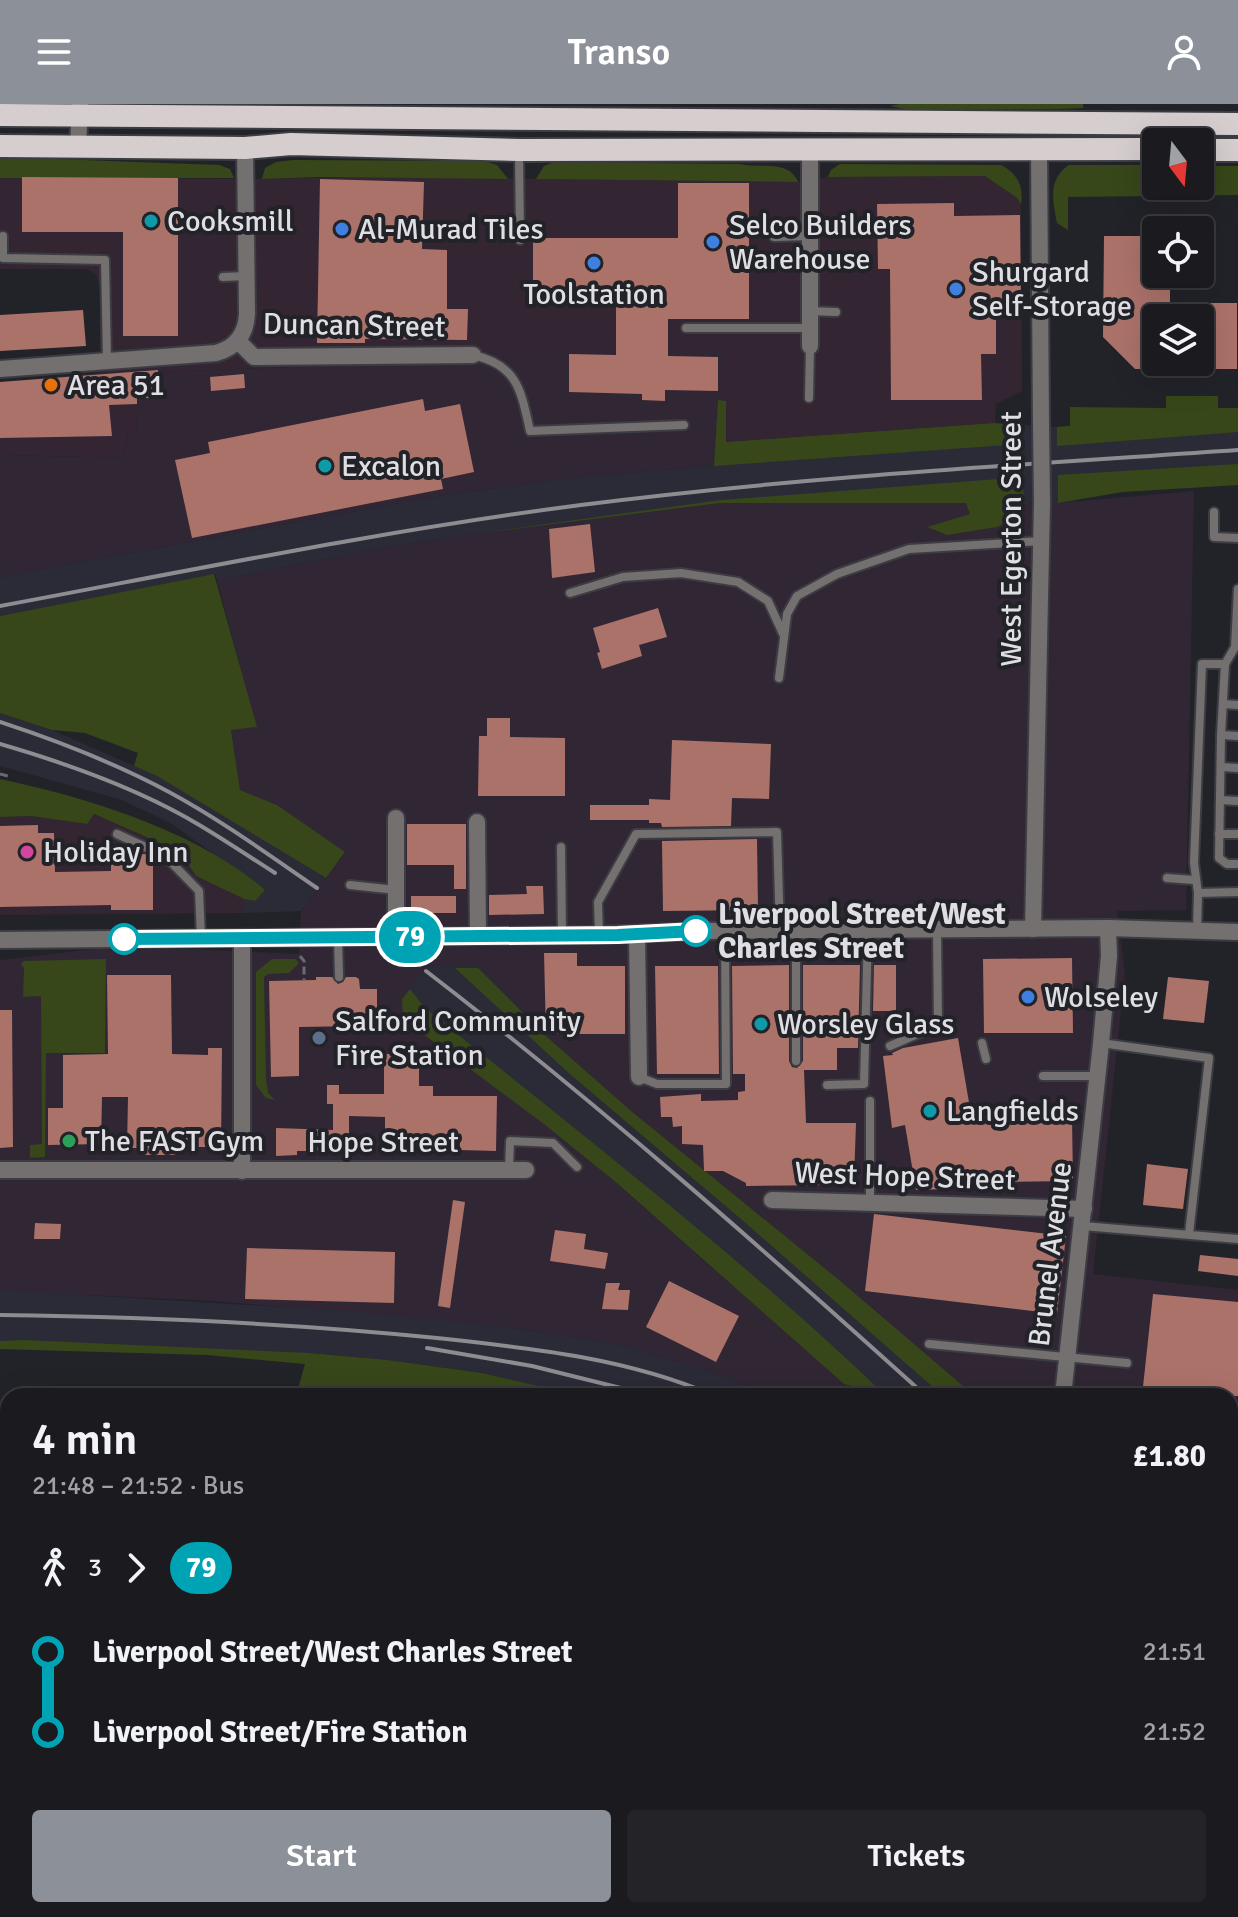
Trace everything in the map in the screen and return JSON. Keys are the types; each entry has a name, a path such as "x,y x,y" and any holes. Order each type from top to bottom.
{"highway":[{"path":"0,115 80,110 566,120 1238,124"},
{"path":"0,146 245,148 298,144 519,150 1142,149"},
{"path":"1214,150 1238,150"}],"street":[{"path":"540,104 551,115 566,120"},
{"path":"78,147 80,110"},
{"path":"233,346 246,325 245,148"},
{"path":"810,148 810,346"},
{"name":"West Egerton Street","path":"1033,929 1042,541 1039,148"},
{"name":"Duncan Street","path":"0,369 107,361 233,346 254,357 473,355"},
{"path":"396,818 396,937"},
{"path":"477,822 478,936"},
{"path":"0,940 599,935 788,930 1108,928 1238,932"},
{"name":"Brunel Avenue","path":"1063,1388 1098,1076 1109,956 1108,928"},
{"path":"637,934 639,1077"},
{"path":"242,938 242,1171"},
{"name":"Hope Street","path":"0,1170 518,1170"},
{"name":"West Hope Street","path":"772,1200 1084,1217"}],"lane":[{"path":"519,150 520,240"},
{"path":"3,236 3,258 105,260 107,361"},
{"path":"774,237 810,236"},
{"path":"223,277 247,276"},
{"path":"686,328 809,320 836,312"},
{"path":"809,398 810,346"},
{"path":"473,355 496,360 513,377 530,431 684,425"},
{"path":"1214,512 1214,537 1238,538"},
{"path":"779,678 787,614 797,596 837,574 909,549 1042,541"},
{"path":"570,593 623,577 681,573 738,582 768,601 784,637"},
{"path":"1238,589 1235,647 1225,664 1219,834 1219,858 1227,864 1238,864"},
{"path":"1197,931 1198,893 1194,880 1202,664 1225,664"},
{"path":"1223,704 1238,705"},
{"path":"1221,735 1238,736"},
{"path":"1221,767 1238,768"},
{"path":"1220,800 1238,801"},
{"path":"599,935 598,902 636,834 777,832 788,930 796,1061"},
{"path":"117,834 165,856 199,891 201,938"},
{"path":"1219,834 1238,834"},
{"path":"561,847 562,935"},
{"path":"1167,878 1194,880"},
{"path":"350,885 396,890"},
{"path":"1198,893 1238,892"},
{"path":"827,1085 864,1084 868,930"},
{"path":"890,1046 938,1025 937,930"},
{"path":"639,1077 657,1084 726,1084 725,931"},
{"path":"338,938 339,977"},
{"path":"982,1043 986,1059"},
{"path":"1101,1043 1209,1058 1189,1234"},
{"path":"1043,1076 1098,1076"},
{"path":"870,1101 870,1203"},
{"path":"518,1170 510,1141 553,1143 577,1167"},
{"path":"1084,1217 1238,1239"},
{"path":"929,1344 1127,1363"}],"path":[{"path":"0,774 8,776"},
{"path":"300,956 304,961 304,980"}],"shaded area":[{"path":"985,176 1021,204 1022,391 996,404 995,423 725,442 726,401 718,400 726,349 369,349 316,366 160,372 157,400 138,400 136,435 128,435 124,458 0,455 0,382 100,373 100,287 96,275 87,269 0,269 0,178 369,177 798,182 828,177"},
{"path":"369,349 727,349 718,400 713,466 579,477 444,495 0,577 0,455 124,458 128,435 136,434 138,400 157,399 160,372 316,366"},
{"path":"718,400 726,401 726,442 995,423 1057,427 1238,416 1238,485 1122,492 1058,503 1024,503 1024,513 997,527 947,535 927,527 970,514 966,503 720,503 466,535 217,580 215,574 0,616 0,577 444,495 579,477 713,466"},
{"path":"1194,491 1186,910 1117,911 1125,974 1093,1274 1238,1290 1238,1388 966,1388 838,1279 630,1110 546,1036 479,965 571,1143 844,1384 860,1388 751,1388 729,1377 618,1344 500,1326 215,1301 0,1291 0,960 121,946 299,954 301,911 345,853 277,805 240,790 231,729 256,726 217,580 466,535 720,503 966,503 971,514 928,527 947,535 1023,503 1058,503"},
{"path":"0,713 52,730 157,776 326,878 301,911 244,913 244,899 255,901 264,890 169,822 119,799 0,766"},
{"path":"93,814 180,852 196,876 244,899 244,913 0,915 0,817 31,816 87,824"},
{"path":"479,965 546,1036 572,1076 934,1388 860,1388 844,1384 571,1143 403,1019 402,999 426,966"},
{"path":"0,1290 333,1310 500,1326 618,1344 729,1377 751,1388 546,1388 482,1373 309,1353 305,1364 207,1355 0,1349"}],"green space":[{"path":"1083,104 1083,108 905,109 890,106"},
{"path":"0,157 219,165 230,169 234,178 0,178"},
{"path":"485,161 497,165 508,179 262,179 265,168 276,162"},
{"path":"554,162 773,166 788,170 798,182 536,179 544,166"},
{"path":"840,164 1001,165 1018,181 1021,204 985,176 828,177 831,170"},
{"path":"1069,165 1142,165 1142,196 1068,197 1068,230 1057,223 1054,206 1054,184"},
{"path":"1214,166 1238,166 1238,195 1214,195"},
{"path":"1166,396 1218,396 1218,408 1238,408 1238,432 1057,446 1057,427 1070,426 1070,407 1166,408"},
{"path":"718,400 726,401 726,442 995,423 1022,426 1022,444 714,466"},
{"path":"1238,464 1238,485 1122,492 1058,503 1058,475"},
{"path":"1023,477 1024,513 997,527 947,535 927,527 970,514 966,503 720,503 466,535 721,500"},
{"path":"214,574 257,727 231,730 240,790 277,805 345,852 326,878 157,776 134,766 138,753 85,733 52,730 0,713 0,616"},
{"path":"0,779 104,806 139,819 207,850 265,890 255,901 244,899 196,876 180,852 94,814 87,824 31,816 0,817"},
{"path":"106,959 105,1053 46,1053 45,1157 30,1158 30,1145 42,1144 41,996 23,997 24,968 21,964 24,961"},
{"path":"272,959 295,959 299,963 289,973 264,977 266,1078 268,1093 275,1100 266,1098 256,1085 256,972"},
{"path":"455,968 478,968 546,1036 630,1110 838,1279 966,1388 934,1388 572,1076"},
{"path":"410,989 424,1007 718,1245 877,1388 844,1384 618,1184 544,1124 403,1019 402,999"},
{"path":"0,1341 309,1353 482,1373 547,1388 298,1388 305,1364 207,1355 0,1349"}],"building":[{"path":"22,177 178,178 178,336 123,336 123,232 22,232"},
{"path":"320,179 424,182 422,249 447,250 447,309 468,309 467,340 365,339 365,343 317,343"},
{"path":"678,183 749,183 749,319 668,319 668,356 718,357 718,391 665,390 665,401 642,400 642,394 569,392 569,354 616,355 616,288 533,288 533,238 678,238"},
{"name":"Shurgard Self-Storage","path":"954,203 954,216 1020,215 1021,308 996,309 996,354 981,354 982,400 891,400 890,269 878,269 877,204"},
{"path":"1104,236 1142,236 1142,288 1170,288 1170,303 1237,303 1237,369 1214,369 1214,304 1142,304 1142,369 1135,369 1103,337"},
{"path":"83,310 86,346 0,351 0,315"},
{"path":"158,370 156,398 137,398 137,404 109,405 112,436 0,438 0,382"},
{"path":"244,374 245,388 211,391 210,377"},
{"name":"Excalon","path":"423,399 425,411 460,404 474,472 441,479 443,489 192,538 175,460 210,453 208,442"},
{"path":"590,524 595,572 552,578 549,529"},
{"path":"658,608 667,637 639,645 642,656 602,669 593,628"},
{"path":"487,718 510,718 510,737 565,738 565,796 478,796 479,736 487,736"},
{"path":"672,740 771,744 769,799 732,798 731,826 662,827 661,823 649,823 649,820 590,820 590,805 649,805 649,799 670,800"},
{"path":"407,824 466,824 466,889 454,889 454,865 407,865"},
{"name":"Holiday Inn","path":"38,825 38,833 54,833 55,872 111,871 111,855 145,854 153,858 153,910 111,910 111,905 0,907 0,826"},
{"path":"757,839 758,910 663,911 662,841"},
{"path":"526,886 543,886 544,914 489,915 489,895 527,894"},
{"path":"411,896 456,896 456,913 411,913"},
{"path":"544,953 577,953 577,966 625,966 625,1034 546,1034"},
{"name":"Wolseley","path":"1072,958 1073,1033 984,1033 983,959"},
{"path":"789,965 789,1061 792,1067 797,1068 803,1061 803,965 860,965 858,1048 837,1048 837,1070 804,1070 806,1123 856,1123 854,1179 842,1179 841,1185 746,1186 746,1183 723,1171 704,1171 703,1145 682,1144 682,1126 673,1127 672,1117 661,1117 660,1097 701,1094 701,1101 738,1100 738,1092 745,1091 745,1074 733,1074 732,966"},
{"path":"874,965 896,965 896,1011 873,1011"},
{"path":"655,966 718,966 719,1074 657,1074"},
{"path":"107,975 171,975 172,1054 208,1055 208,1048 222,1048 221,1147 176,1147 176,1155 143,1155 143,1148 127,1148 128,1097 102,1097 101,1144 48,1145 48,1108 63,1108 63,1055 108,1054"},
{"path":"316,977 332,977 338,984 346,977 356,977 360,989 377,989 377,1017 359,1017 359,1026 299,1027 299,1076 271,1077 269,981 316,980"},
{"path":"1168,977 1209,981 1204,1023 1163,1019"},
{"path":"0,1010 12,1010 13,1147 0,1148"},
{"name":"Langfields","path":"958,1038 972,1120 1072,1118 1073,1181 989,1182 948,1189 916,1190 905,1125 892,1128 883,1056 893,1055 903,1048"},
{"path":"419,1053 419,1086 433,1086 433,1096 497,1096 496,1151 460,1150 460,1142 449,1142 449,1135 423,1136 424,1147 394,1148 394,1137 385,1137 385,1117 349,1116 349,1151 297,1151 297,1155 276,1156 276,1128 333,1130 333,1104 327,1104 327,1085 339,1085 339,1094 384,1094 384,1054"},
{"path":"1147,1164 1188,1169 1183,1209 1143,1205"},
{"path":"453,1200 465,1202 450,1308 438,1306"},
{"path":"874,1214 1066,1236 1057,1314 865,1291"},
{"path":"35,1223 61,1224 60,1239 34,1239"},
{"path":"555,1230 586,1234 584,1249 608,1253 605,1269 550,1261"},
{"path":"247,1248 395,1252 394,1303 245,1299"},
{"path":"1200,1255 1238,1259 1238,1276 1198,1271"},
{"path":"669,1281 739,1316 716,1362 646,1327"},
{"path":"606,1283 620,1283 618,1290 630,1290 628,1310 602,1309"},
{"path":"1153,1294 1238,1302 1238,1388 1143,1388"}],"railway":[{"path":"0,606 362,538 581,505 827,479 1238,450"},
{"path":"0,722 86,753 169,792 226,826 317,888"},
{"path":"0,744 78,769 154,800 275,873"},
{"path":"426,971 555,1073 680,1179 917,1388"},
{"path":"0,1315 273,1325 472,1342 578,1356 648,1372 695,1388"},
{"path":"427,1348 532,1366 621,1388"}],"bus line":[{"name":"79","path":"124,939 618,935 696,931"}],"place":[{"name":"Cooksmill","path":"151,221"},
{"name":"Al-Murad Tiles","path":"342,229"},
{"name":"Selco Builders Warehouse","path":"713,242"},
{"name":"Toolstation","path":"594,263"},
{"name":"Shurgard Self-Storage","path":"956,289"},
{"name":"Area 51","path":"51,385"},
{"name":"Excalon","path":"325,466"},
{"name":"Holiday Inn","path":"27,852"},
{"name":"Liverpool Street/West Charles Street","path":"696,931"},
{"name":"Wolseley","path":"1028,997"},
{"name":"Worsley Glass","path":"761,1024"},
{"name":"Salford Community Fire Station","path":"319,1038"},
{"name":"Langfields","path":"930,1111"},
{"name":"The FAST Gym","path":"69,1141"}]}
